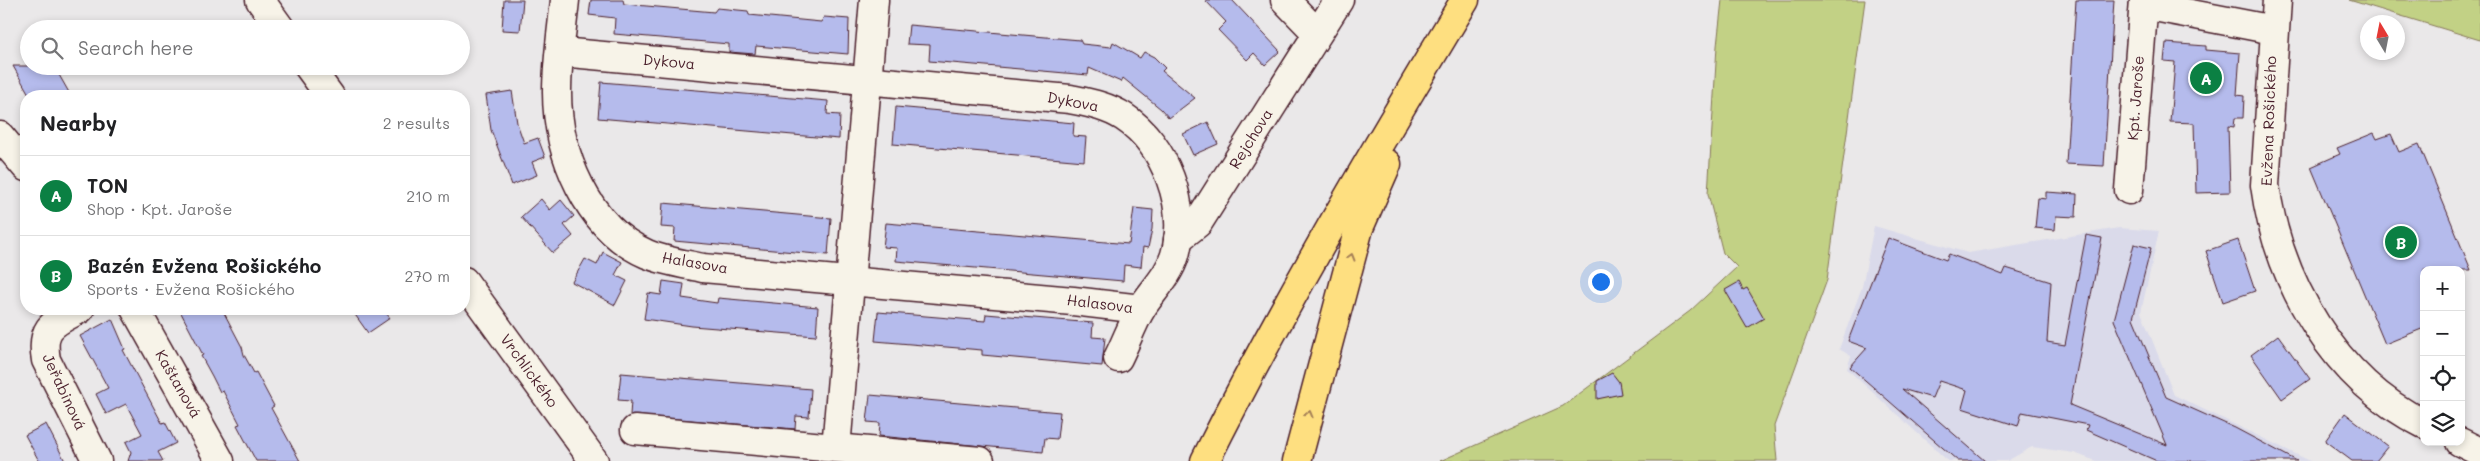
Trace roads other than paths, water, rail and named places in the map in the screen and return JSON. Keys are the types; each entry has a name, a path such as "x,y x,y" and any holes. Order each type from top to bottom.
{"main road":[{"path":"1205,461 1246,379 1404,101 1465,0"},
{"path":"1297,461 1359,228 1383,172 1469,0"}],"street":[{"path":"260,0 274,20"},
{"name":"Halasova","path":"565,0 557,91 559,120 570,166 596,212 624,240 646,254 703,268 1073,301 1141,309"},
{"path":"836,448 874,0"},
{"path":"1285,0 1317,33"},
{"name":"Rejchova","path":"1178,239 1198,223 1339,0"},
{"name":"Evžena Rošického","path":"2276,0 2265,185 2268,210 2287,270 2318,328 2338,355 2373,390 2420,421"},
{"name":"Kpt. Jaroše","path":"2129,190 2144,3 2274,30"},
{"name":"Dykova","path":"560,52 1070,99 1100,105 1114,112 1144,134 1162,160 1169,176 1176,204 1178,239 1171,263 1160,284 1141,309 1118,358"},
{"path":"315,75 326,90"},
{"path":"0,136 20,160"},
{"name":"Vrchlického","path":"470,289 594,461"},
{"name":"Jeřabinová","path":"68,315 57,321 47,330 43,346 46,360 97,461"},
{"name":"Kaštanová","path":"138,315 220,461"},
{"path":"635,430 980,461"},
{"path":"2465,444 2480,452"}],"place":[{"name":"TON","path":"2206,78"},
{"name":"Bazén Evžena Rošického","path":"2401,242"}]}
